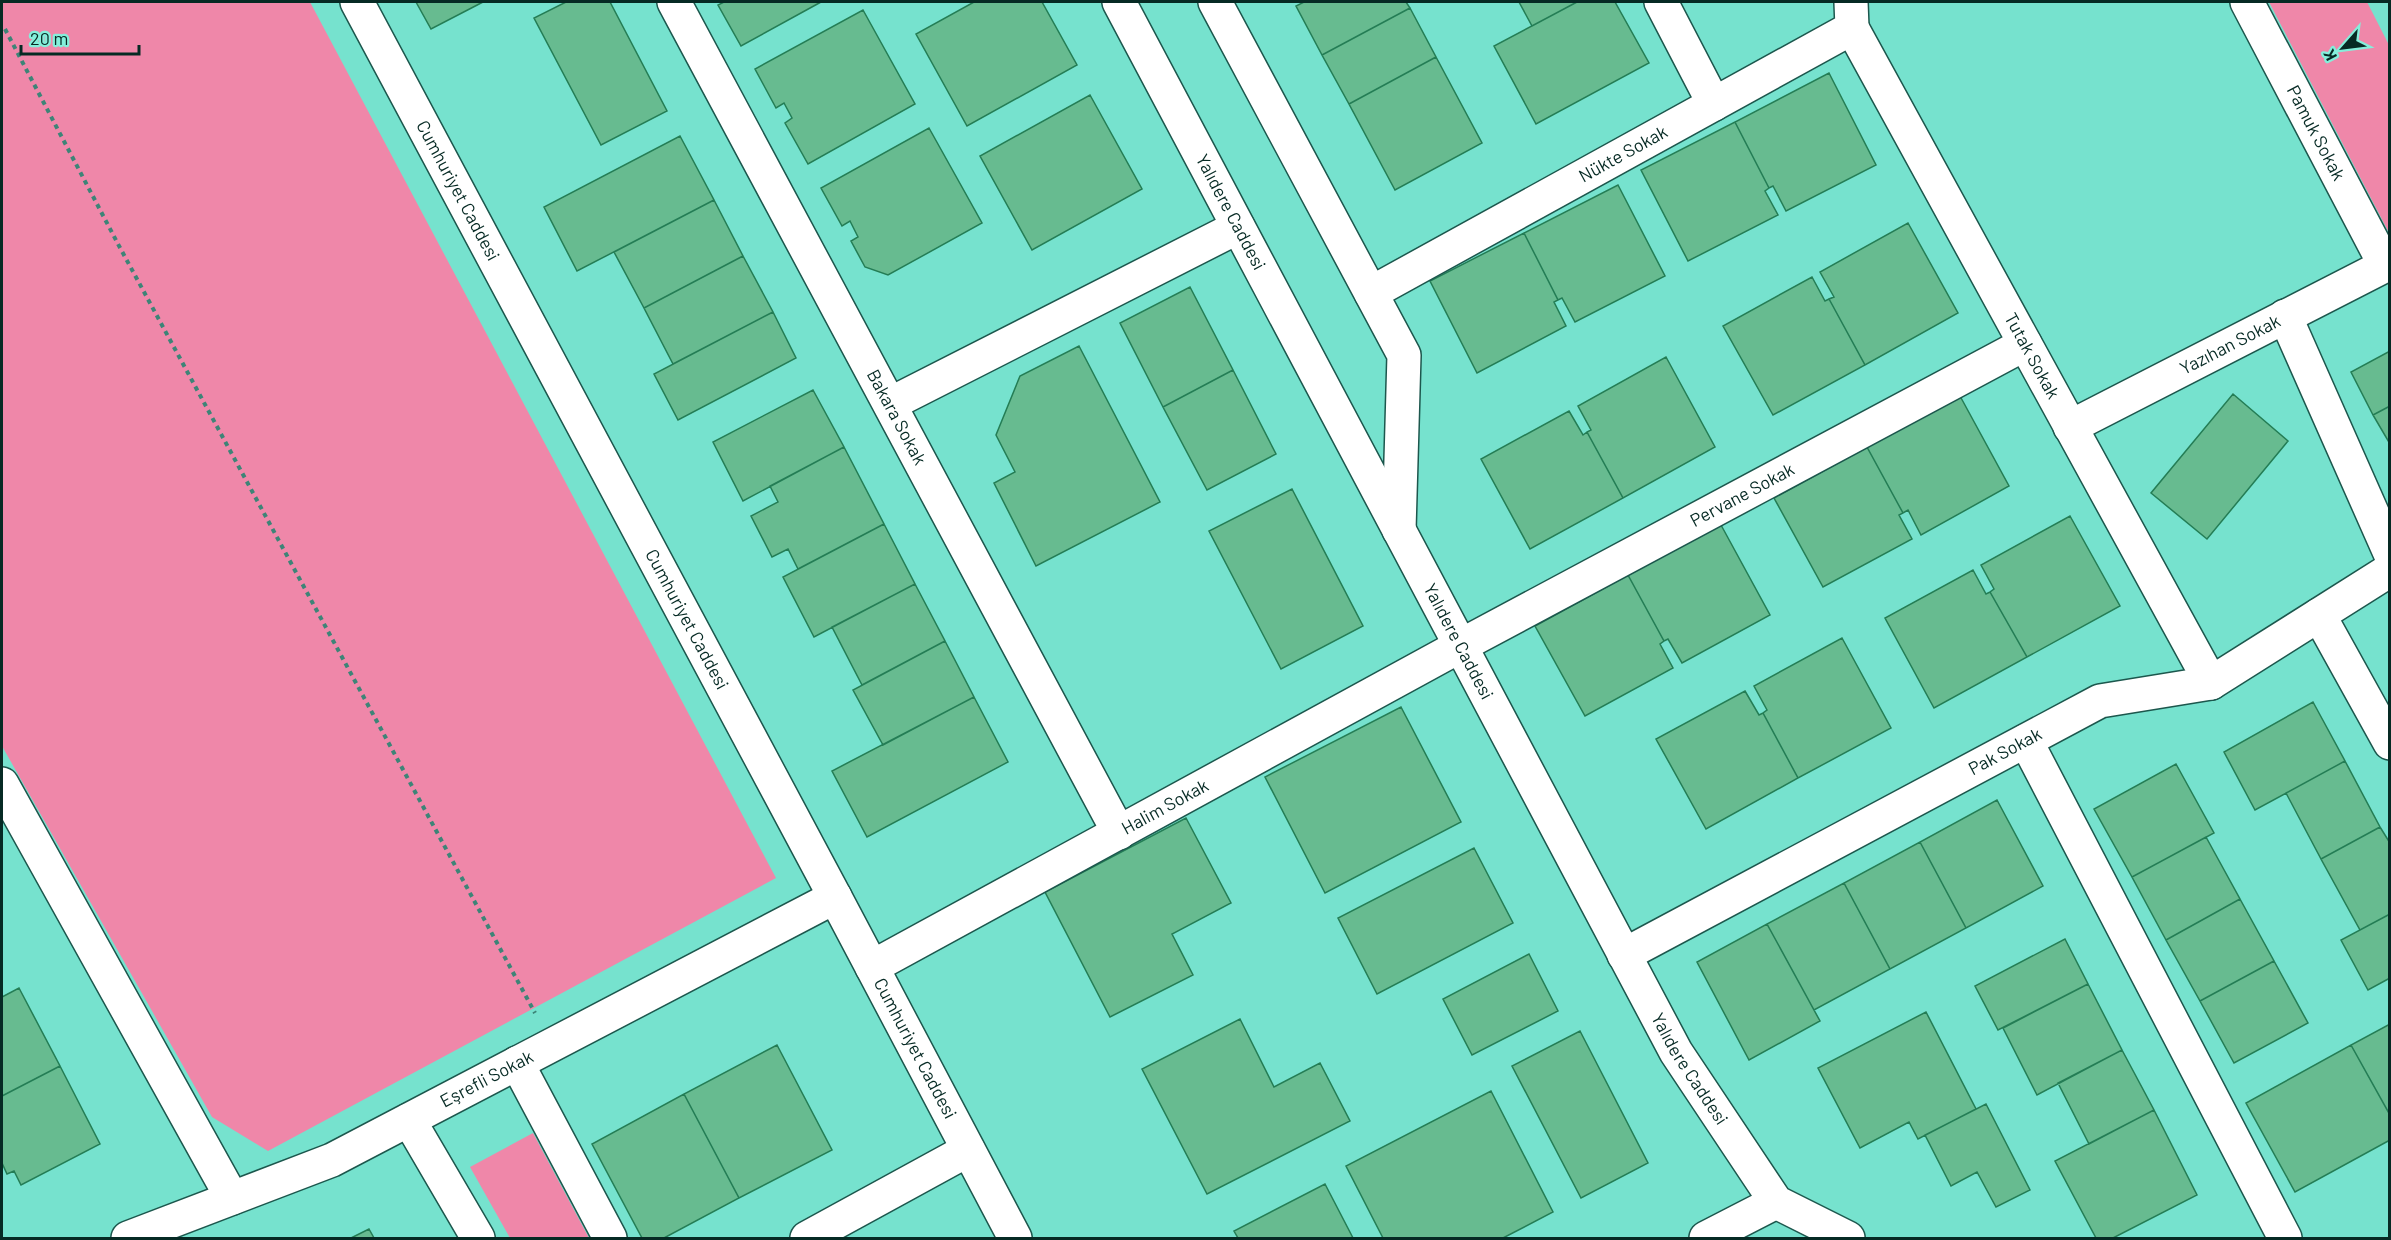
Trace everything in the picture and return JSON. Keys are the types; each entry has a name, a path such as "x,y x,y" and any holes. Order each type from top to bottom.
{"street":[{"name":"Cumhuriyet Caddesi","path":"357,2 1015,1239"},
{"name":"Bakara Sokak","path":"674,2 1119,833"},
{"name":"Yalıdere Caddesi","path":"1119,2 1676,1052 1776,1202 1848,1239"},
{"path":"1215,2 1404,356 1399,530"},
{"path":"1661,2 1714,104"},
{"name":"Pamuk Sokak","path":"2247,2 2387,264"},
{"name":"Nükte Sokak","path":"1371,294 1714,104 1851,15"},
{"name":"Tutak Sokak","path":"1851,15 2025,344 2211,683"},
{"path":"890,404 1238,227"},
{"name":"Yazıhan Sokak","path":"2070,427 2387,264"},
{"path":"2285,316 2390,553"},
{"name":"Pervane Sokak","path":"1460,646 2025,344"},
{"name":"Pak Sokak","path":"1624,955 2100,701 2211,683 2390,570"},
{"path":"2319,615 2390,743"},
{"name":"Halim Sokak","path":"872,967 1460,646"},
{"path":"2026,741 2285,1239"},
{"path":"2,783 232,1198"},
{"name":"Eşrefli Sokak","path":"128,1239 332,1160 835,897"},
{"path":"517,1064 610,1239"},
{"path":"409,1120 478,1239"},
{"path":"807,1239 968,1150"},
{"path":"1706,1239 1776,1202"}],"path":[{"path":"5,29 118,244 553,1046"}],"shaded area":[{"path":"2,2 310,2 776,878 268,1151 212,1117 2,746"},
{"path":"2269,2 2367,2 2389,45 2389,233"},
{"path":"533,1133 589,1238 510,1238 470,1167"}],"building":[{"path":"416,2 483,2 431,29"},
{"path":"566,2 610,2 667,111 601,145 534,18"},
{"path":"724,2 821,2 741,46 718,5"},
{"path":"974,2 1042,2 1077,65 967,126 916,34"},
{"path":"1304,2 1406,2 1410,8 1322,55 1296,6"},
{"path":"1519,2 1577,2 1532,26"},
{"path":"1577,2 1615,2 1649,63 1536,124 1494,46"},
{"path":"1410,8 1436,57 1349,104 1322,55"},
{"path":"863,10 915,104 808,164 785,123 792,118 784,103 776,108 755,69"},
{"path":"1436,57 1482,143 1395,190 1349,104"},
{"path":"1829,73 1876,165 1786,211 1773,186 1769,188 1735,122"},
{"path":"1090,95 1142,189 1032,250 980,156"},
{"path":"1735,122 1769,188 1765,191 1778,215 1688,261 1641,170"},
{"path":"929,128 982,223 888,275 865,267 851,241 858,237 850,221 842,226 821,188"},
{"path":"680,136 714,200 577,271 544,207"},
{"path":"1618,185 1665,276 1575,322 1562,298 1558,300 1524,233"},
{"path":"714,200 743,256 644,308 614,252"},
{"path":"1908,223 1958,313 1865,365 1829,299 1834,297 1820,272"},
{"path":"1524,233 1558,300 1554,302 1566,326 1477,373 1430,281"},
{"path":"743,256 773,312 673,364 644,308"},
{"path":"1812,277 1825,301 1829,299 1865,365 1773,415 1723,326"},
{"path":"1190,287 1233,370 1163,407 1120,323"},
{"path":"773,312 796,358 678,420 654,374"},
{"path":"1079,346 1160,502 1036,566 994,483 1015,472 996,435 1020,376"},
{"path":"2390,351 2390,406 2373,415 2351,372"},
{"path":"1666,357 1715,447 1623,498 1587,432 1591,430 1578,406"},
{"path":"1233,370 1276,454 1207,490 1163,407"},
{"path":"813,390 844,447 743,501 713,442"},
{"path":"2233,394 2288,441 2207,539 2151,493"},
{"path":"1960,396 2009,486 1921,535 1908,510 1903,513 1867,447"},
{"path":"2390,406 2390,444 2373,415"},
{"path":"1569,411 1583,435 1587,432 1623,498 1530,549 1481,459"},
{"path":"844,447 884,524 798,569 788,549 772,557 751,516 778,502 770,486"},
{"path":"1867,447 1903,513 1899,515 1912,539 1823,587 1774,498"},
{"path":"1292,489 1363,626 1281,669 1209,531"},
{"path":"2070,516 2120,606 2027,657 1990,592 1994,589 1981,565"},
{"path":"884,524 915,584 814,637 783,577"},
{"path":"1721,525 1770,615 1682,663 1668,639 1664,641 1628,575"},
{"path":"1973,570 1986,594 1990,592 2027,657 1934,708 1885,618"},
{"path":"1628,575 1664,641 1660,644 1673,668 1585,716 1535,626"},
{"path":"915,584 945,641 862,685 832,627"},
{"path":"1842,638 1891,728 1798,778 1763,713 1767,710 1754,686"},
{"path":"945,641 974,697 883,745 853,690"},
{"path":"1745,691 1759,715 1763,713 1798,778 1706,829 1656,739"},
{"path":"974,697 1008,762 867,837 832,771"},
{"path":"2313,702 2345,761 2255,810 2224,752"},
{"path":"1401,707 1461,822 1325,893 1265,777"},
{"path":"2345,761 2380,827 2321,859 2286,793"},
{"path":"2176,764 2214,833 2132,877 2094,809"},
{"path":"1997,800 2043,886 1966,928 1920,842"},
{"path":"1186,818 1231,903 1172,934 1193,975 1110,1017 1045,892"},
{"path":"2380,827 2390,843 2390,914 2360,930 2321,859"},
{"path":"2206,837 2240,899 2166,940 2132,877"},
{"path":"1920,842 1966,928 1890,969 1844,883"},
{"path":"1474,848 1513,923 1377,994 1338,918"},
{"path":"1844,883 1890,969 1814,1010 1767,924"},
{"path":"2240,899 2274,961 2200,1001 2166,940"},
{"path":"2390,914 2390,978 2368,990 2341,940"},
{"path":"1767,924 1820,1021 1749,1060 1697,962"},
{"path":"2065,939 2088,984 1998,1030 1975,986"},
{"path":"1529,954 1558,1011 1472,1055 1443,999"},
{"path":"2274,961 2308,1023 2234,1063 2200,1001"},
{"path":"2088,984 2122,1050 2037,1095 2003,1028"},
{"path":"19,988 60,1066 2,1096 2,997"},
{"path":"1926,1012 1976,1109 1918,1139 1909,1122 1860,1148 1818,1068"},
{"path":"1240,1019 1274,1087 1320,1063 1350,1121 1207,1194 1142,1069"},
{"path":"2390,1024 2390,1115 2351,1045"},
{"path":"1580,1031 1648,1163 1581,1198 1512,1066"},
{"path":"777,1045 832,1150 739,1198 684,1094"},
{"path":"2351,1045 2390,1115 2390,1140 2295,1192 2246,1103"},
{"path":"2122,1050 2154,1110 2089,1144 2058,1083"},
{"path":"60,1066 100,1144 21,1185 14,1171 7,1174 2,1163 2,1096"},
{"path":"1491,1091 1553,1212 1503,1238 1383,1238 1346,1166"},
{"path":"684,1094 739,1198 664,1238 642,1238 592,1144"},
{"path":"1986,1104 2030,1190 1996,1207 1977,1172 1951,1186 1925,1135"},
{"path":"2154,1110 2197,1195 2113,1238 2096,1238 2055,1161"},
{"path":"1325,1184 1353,1238 1238,1238 1234,1231"},
{"path":"369,1229 374,1238 351,1238"}]}
